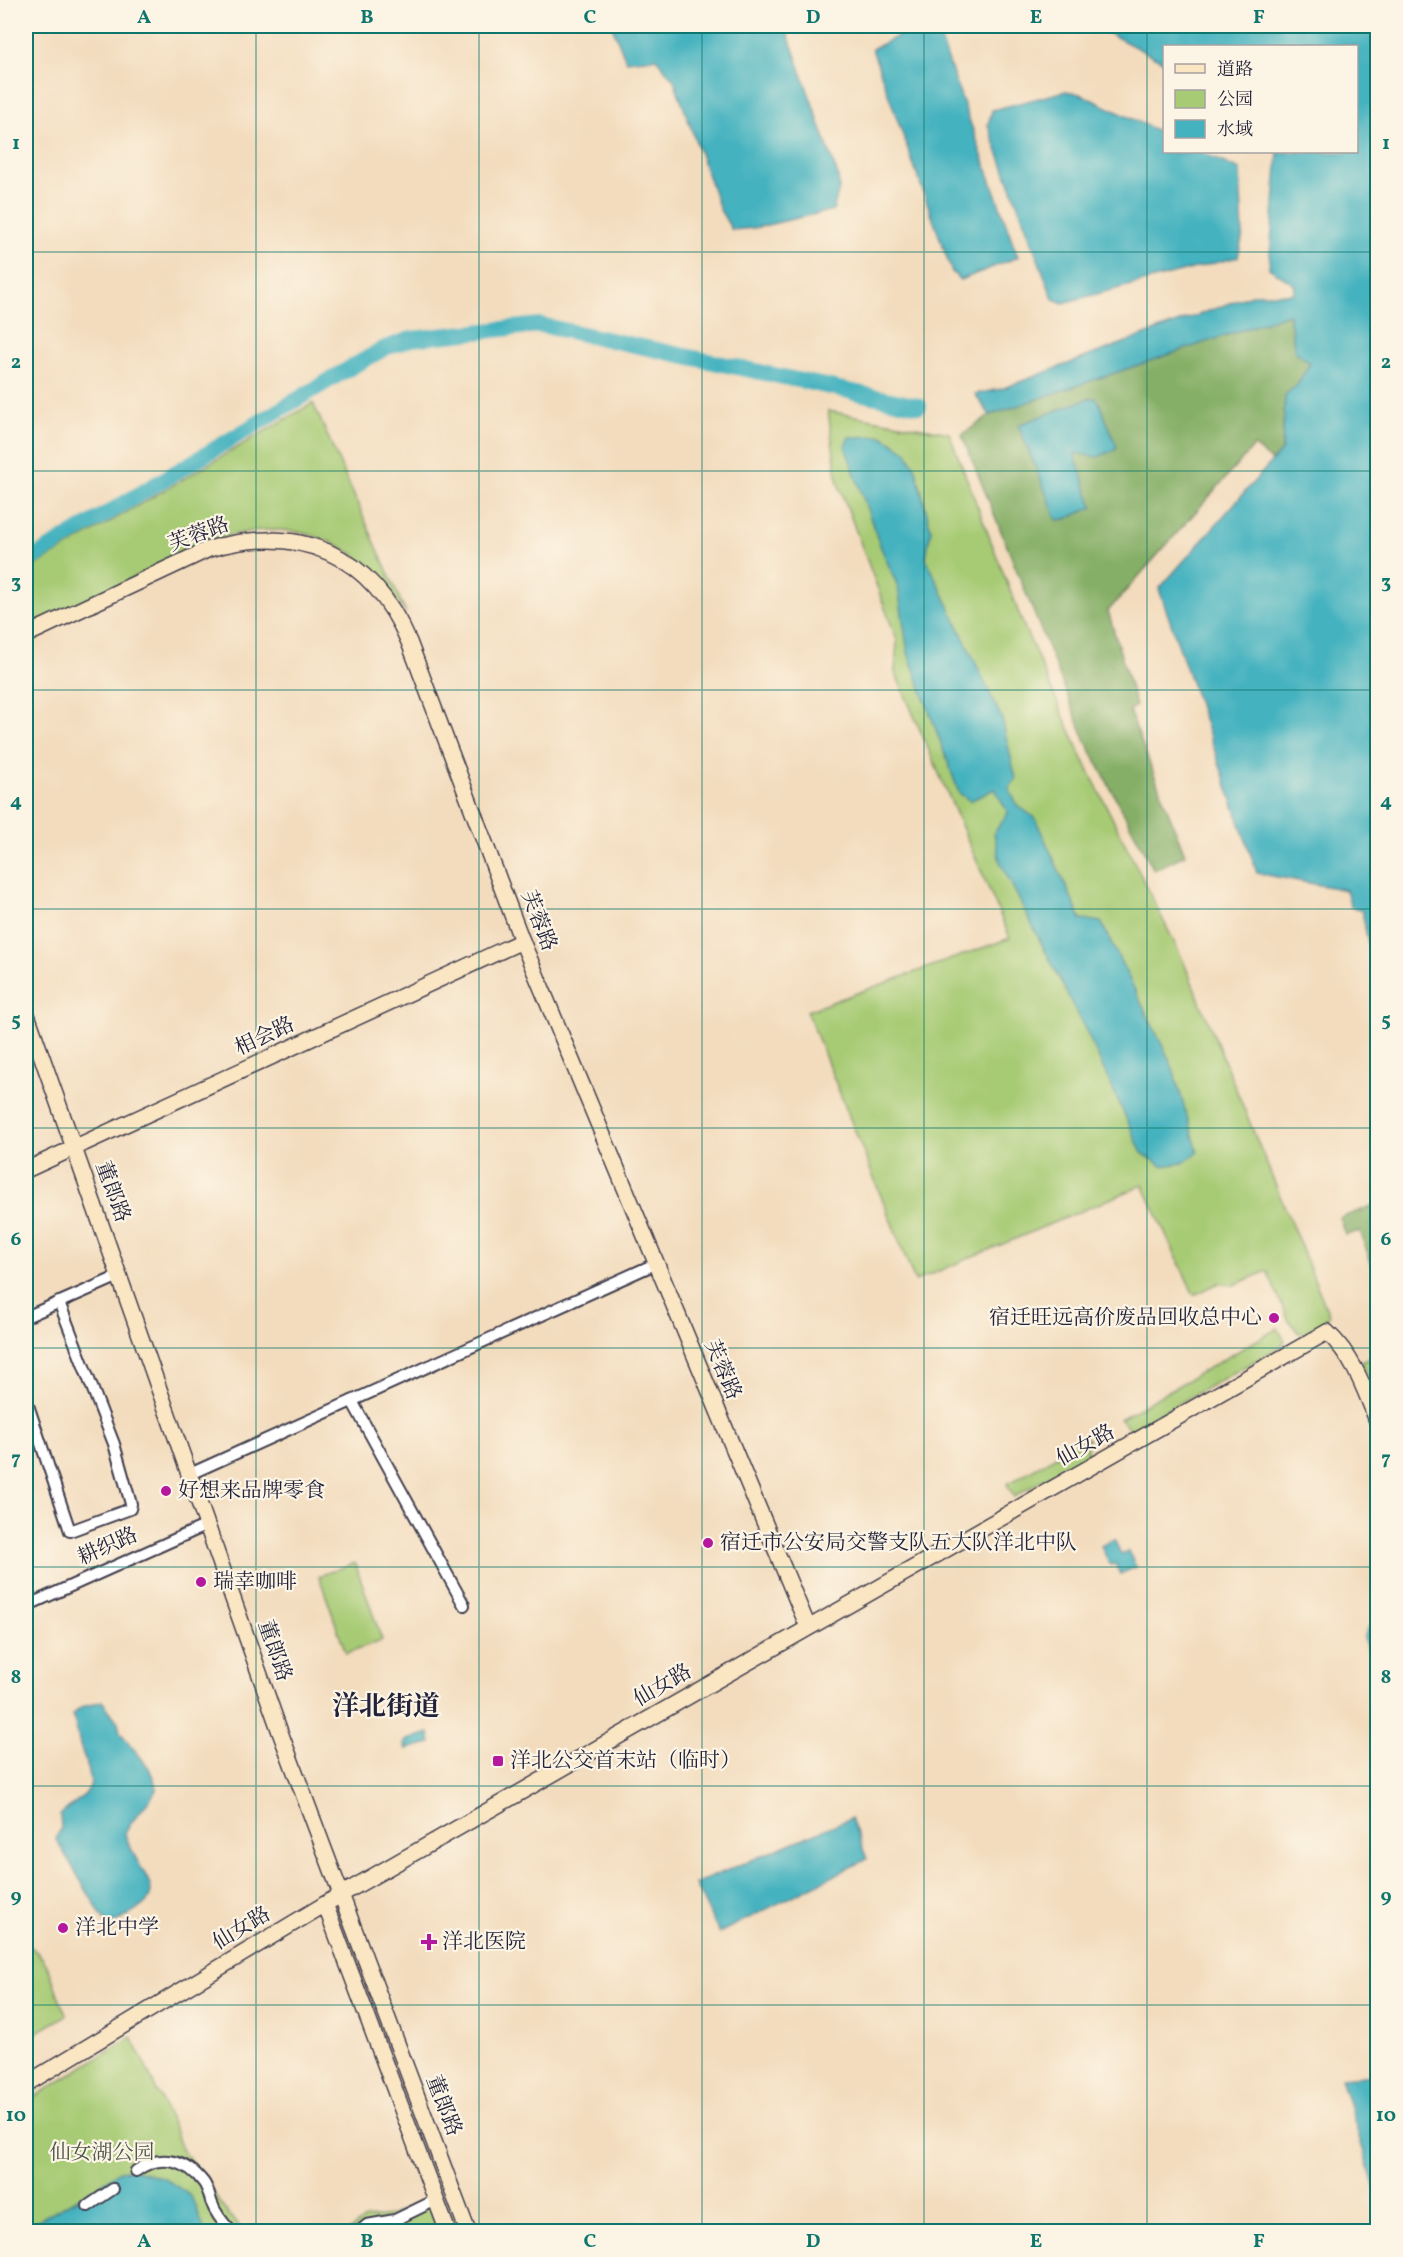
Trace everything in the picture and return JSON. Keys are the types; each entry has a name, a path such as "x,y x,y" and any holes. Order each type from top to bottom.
{"street":[{"name":"芙蓉路","path":"26,635 209,549 239,540 278,538 317,547 351,565 376,586 402,624 522,941 808,1627"},
{"name":"相会路","path":"26,1170 74,1150 522,941"},
{"name":"董郎路","path":"26,1012 280,1732 468,2232"},
{"path":"190,1474 655,1264"},
{"path":"26,1317 119,1276"},
{"path":"26,1399 70,1532 130,1509 131,1504 114,1444 59,1302"},
{"name":"仙女路","path":"26,2084 342,1894 1327,1332 1342,1347 1356,1370 1377,1423"},
{"path":"352,1401 464,1605"},
{"name":"耕织路","path":"26,1606 207,1525"},
{"name":"董郎路","path":"325,1904 448,2232"},
{"path":"137,2170 161,2160 173,2160 191,2169 204,2184 216,2212 232,2232"},
{"path":"88,2206 113,2189"},
{"path":"359,2232 367,2224 395,2220 436,2200"},
{"path":"395,2220 395,2232"}],"green space":[{"path":"1289,314 1295,351 1310,363 1298,384 1285,396 1282,450 1272,461 1254,446 1108,611 1136,706 1129,710 1185,855 1154,870 1087,744 962,435 990,415"},
{"path":"313,403 406,613 376,575 359,559 339,546 311,535 285,530 260,530 235,534 187,552 26,629 26,571"},
{"path":"828,411 949,433 1025,629 1079,751 1182,958 1329,1315 1317,1328 1299,1333 1289,1321 1267,1271 1234,1285 1219,1283 1194,1295 1143,1185 915,1281 807,1011 1010,938 895,672 897,640 838,483"},
{"path":"1377,1204 1377,1279 1360,1231 1346,1235 1340,1218"},
{"path":"1278,1328 1285,1342 1282,1346 1131,1430 1120,1419"},
{"path":"1377,1355 1377,1404 1362,1362"},
{"path":"1088,1438 1088,1454 1014,1497 1007,1484"},
{"path":"355,1563 382,1640 346,1653 319,1576"},
{"path":"26,1944 36,1951 48,1967 67,2015 26,2039"},
{"name":"仙女湖公园","path":"132,2037 176,2132 181,2149 205,2176 220,2204 243,2231 26,2232 26,2102"},
{"path":"427,2199 439,2231 348,2232 365,2219 390,2216"}],"water":[{"path":"612,26 785,26 838,176 839,189 833,210 754,228 732,230 720,210 674,80 656,58 626,61"},
{"path":"919,26 936,26 1018,257 960,280 952,272 872,49"},
{"path":"1095,26 1377,26 1377,990 1362,911 1351,907 1346,890 1257,873 1159,589 1282,450 1285,395 1298,384 1310,363 1295,351 1289,314 990,415 975,394 1001,389 1254,294 1293,294 1295,285 1269,268 1278,153 1358,153 1358,45 1163,45 1163,61"},
{"path":"1066,91 1080,94 1163,134 1163,153 1203,153 1240,170 1243,234 1238,257 1063,303 1053,299 988,125 992,110"},
{"path":"1090,398 1096,398 1099,402 1117,447 1097,457 1074,453 1093,507 1066,519 1057,520 1018,425"},
{"path":"882,436 906,451 916,469 931,530 926,558 1002,719 1016,779 1009,788 1017,805 1035,818 1081,919 1101,922 1171,1063 1198,1152 1183,1163 1162,1166 1142,1153 1088,1035 1000,862 994,833 1008,813 995,789 970,801 959,793 908,653 898,587 879,543 845,446 849,437"},
{"path":"1114,1539 1121,1554 1128,1551 1136,1567 1120,1574 1115,1564 1110,1565 1101,1546"},
{"path":"1377,1623 1377,1659 1369,1652 1363,1638 1369,1627"},
{"path":"102,1701 118,1722 120,1732 149,1768 157,1788 125,1834 146,1877 150,1887 150,1896 131,1914 109,1925 56,1839 61,1828 60,1815 85,1794 91,1784 72,1715 82,1707"},
{"path":"429,1733 431,1743 406,1749 404,1744 407,1740"},
{"path":"851,1818 867,1859 719,1933 695,1884"},
{"path":"1378,2075 1377,2195 1341,2078"},
{"path":"133,2169 164,2178 191,2196 205,2231 26,2232 26,2227 97,2187 119,2171"}],"waterway":[{"path":"26,562 343,372 385,348 411,339 540,325 919,406"}],"place":[{"name":"宿迁旺远高价废品回收总中心","path":"1274,1318"},
{"name":"好想来品牌零食","path":"166,1491"},
{"name":"宿迁市公安局交警支队五大队洋北中队","path":"708,1543"},
{"name":"瑞幸咖啡","path":"201,1582"},
{"name":"洋北公交首末站（临时）","path":"498,1761"},
{"name":"洋北中学","path":"63,1928"},
{"name":"洋北医院","path":"429,1942"}],"district":[{"name":"洋北街道","path":"386,1708"}]}
